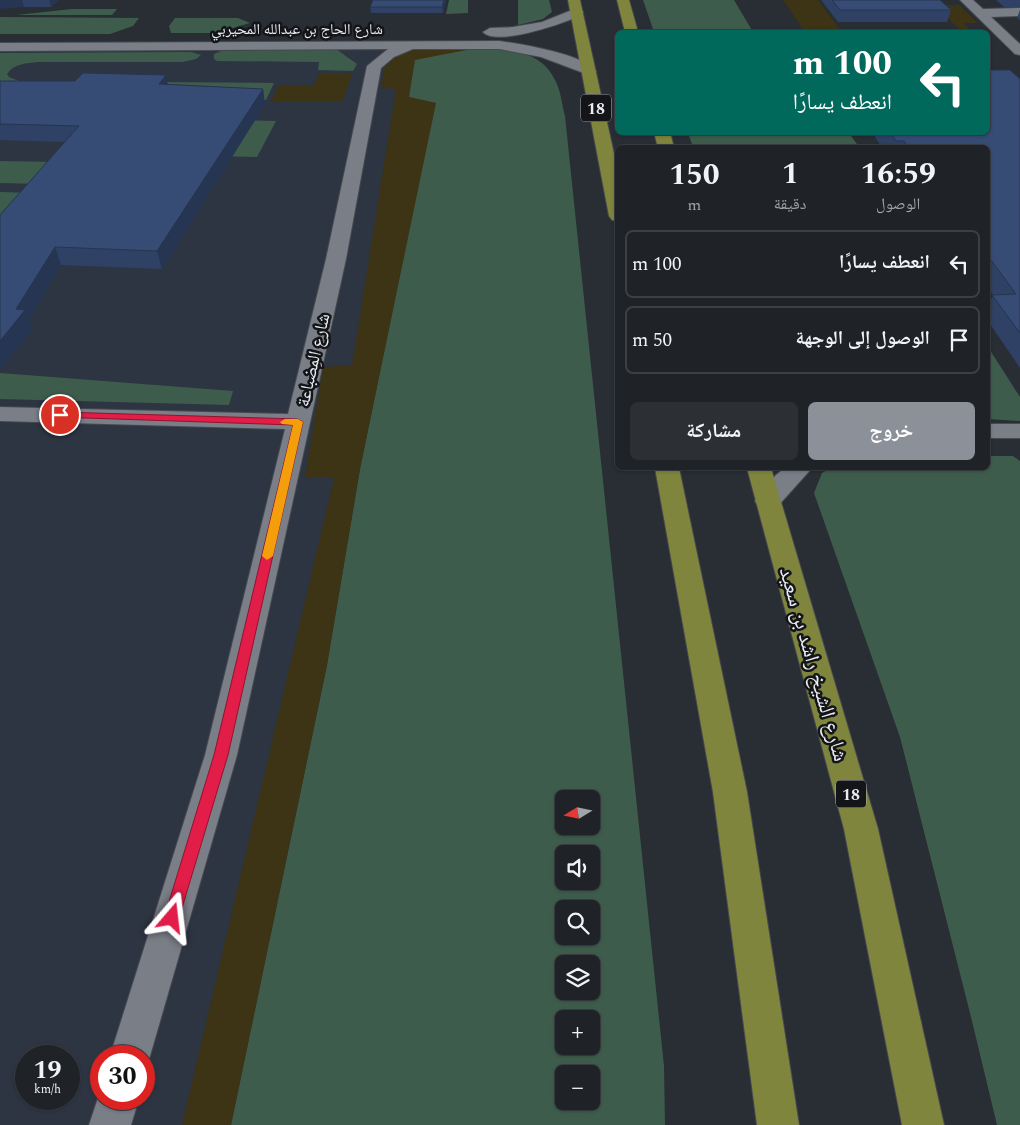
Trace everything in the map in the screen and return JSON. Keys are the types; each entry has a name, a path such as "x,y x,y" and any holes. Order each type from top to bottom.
{"main road":[{"path":"623,0 631,30"},
{"name":"18","path":"576,6 615,201"},
{"path":"667,470 730,792 778,1125"},
{"name":"شارع الشيخ راشد بن سعيد","path":"760,470 860,829 923,1125"}],"street":[{"path":"966,0 1020,51"},
{"name":"شارع الحاج بن عبدالله المحيربي","path":"0,47 412,45 498,38 546,26 576,6"},
{"path":"979,12 1020,12"},
{"name":"شارع الحاج بن عبدالله المحيربي","path":"0,36 498,38 550,54 589,71"},
{"path":"342,46 363,55 374,66 389,54 412,45"},
{"name":"شارع المِضباعة","path":"133,1045 221,755 336,259 374,66"},
{"path":"0,414 298,422"},
{"path":"990,431 1020,431"},
{"path":"768,501 785,481 798,470"},
{"path":"110,1125 115,1110"}],"shaded area":[{"path":"450,48 444,96 380,1125 0,1125 0,51"}],"green space":[{"path":"449,0 468,0 468,13 446,14"},
{"path":"518,0 549,0 552,12 543,19 518,25"},
{"path":"643,0 734,0 752,30 653,30"},
{"path":"72,9 117,9 112,15 16,15"},
{"path":"0,17 139,18 133,26 110,34 0,34"},
{"path":"175,18 238,18 250,23 215,33 171,33 169,26"},
{"path":"336,49 357,64 353,71 318,70 319,62 217,61 214,59 214,54 221,51"},
{"path":"466,50 505,50 517,52 540,61 549,70 560,94 565,116 664,1066 665,1125 231,1125 327,665 360,469 435,103 408,97 415,59"},
{"path":"191,52 201,55 196,59 183,62 34,62 17,66 7,74 9,77 19,81 274,83 266,100 0,93 0,53"},
{"path":"238,120 276,121 257,157 216,156"},
{"path":"689,135 850,135 858,145 692,145"},
{"path":"0,161 59,162 40,184 0,183"},
{"path":"0,192 33,193 0,229"},
{"path":"990,350 1020,397 1020,421 990,419"},
{"path":"0,373 233,391 229,405 0,399"},
{"path":"990,456 1013,456 1020,461 1020,1125 997,1125 900,737 814,493 822,473 827,470 990,470"}],"sand":[{"path":"783,0 818,0 840,30 804,30"},
{"path":"930,0 946,5 959,5 978,23 963,23 970,30 960,30"},
{"path":"411,50 466,50 415,60 409,97 436,103 360,469 327,665 231,1125 182,1125 334,478 305,478 323,367 352,365 396,89 381,88 386,60"},
{"path":"319,74 352,74 342,102 271,102 278,85 314,85"}],"building":[{"path":"373,0 444,0 442,7 370,7"},
{"path":"832,0 940,0 951,10 840,10"},
{"path":"990,70 1010,70 1020,79 1020,333 992,295 1016,294 990,259 990,145 907,145 904,141 896,141 892,135 990,135"},
{"path":"83,73 166,75 159,84 263,89 157,251 55,247 16,309 25,310 0,341 0,215 79,126 0,124 0,81 75,81"}],"slow traffic":[{"path":"267,556 298,422 285,422"}],"route":[{"path":"60,415 298,422 221,755 172,918"}]}
